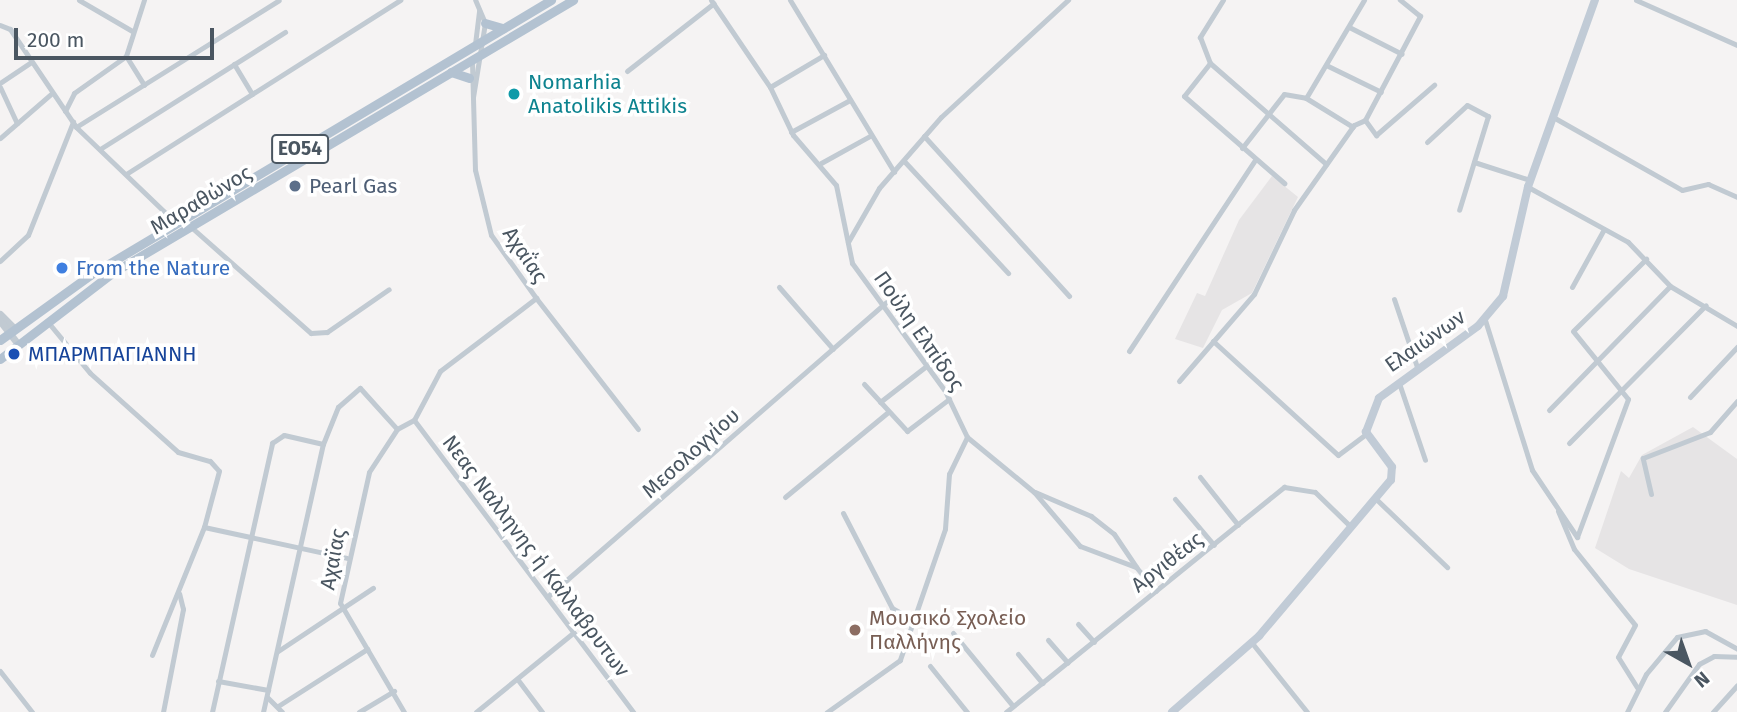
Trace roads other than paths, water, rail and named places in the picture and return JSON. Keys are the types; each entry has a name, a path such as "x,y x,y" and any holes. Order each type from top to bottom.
{"main road":[{"name":"Μαραθώνος","path":"0,359 13,336 176,223 551,0"},
{"name":"Μαραθώνος","path":"0,340 47,321 191,226 573,0"},
{"name":"Ελαιώνων","path":"1366,434 1373,406 1398,380 1485,320 1511,279 1529,184 1595,0"},
{"path":"485,23 504,27"},
{"path":"451,72 470,78"},
{"path":"0,347 13,336"},
{"path":"1172,712 1252,643 1375,498 1393,471 1366,434"}],"street":[{"path":"65,111 74,93 126,56 144,0"},
{"path":"0,261 28,235 75,125 279,0"},
{"path":"126,174 400,0"},
{"path":"475,0 485,23 475,57"},
{"path":"790,0 894,172"},
{"path":"848,242 894,172 924,136 1068,0"},
{"path":"1223,0 1200,37 1210,63 1326,164"},
{"path":"1306,98 1364,0"},
{"path":"1179,381 1254,295 1294,210 1353,127 1365,120 1421,15 1400,0"},
{"path":"1636,0 1737,45"},
{"path":"83,1 132,31"},
{"path":"627,71 712,2"},
{"name":"Πούλη Ελπίδος","path":"712,2 770,87 791,132 821,163 839,194 852,263 886,302 925,367 949,399 967,437"},
{"path":"479,10 479,43"},
{"path":"0,25 31,62 75,125 176,223"},
{"path":"1349,27 1402,54"},
{"path":"100,149 285,32"},
{"path":"770,87 824,55"},
{"path":"126,56 144,85"},
{"name":"Αχαΐας","path":"414,416 440,371 536,298 491,235 476,180 470,78 475,57"},
{"name":"Αχαΐας","path":"472,103 475,57"},
{"path":"17,123 0,85 31,62"},
{"path":"1210,63 1184,96 1284,183"},
{"path":"234,64 252,94"},
{"path":"1326,65 1381,92"},
{"path":"1365,120 1377,135 1434,85"},
{"path":"0,138 51,94"},
{"path":"1242,148 1284,94 1306,98 1353,127"},
{"path":"791,132 850,100"},
{"path":"1427,142 1470,105 1489,120 1459,211"},
{"path":"1553,117 1682,190 1708,184 1737,197"},
{"path":"821,163 870,136"},
{"path":"924,136 1069,296"},
{"path":"1129,351 1255,160"},
{"path":"904,161 1008,273"},
{"path":"1474,162 1529,184 1604,229 1646,259 1670,286 1706,305 1737,326"},
{"path":"191,226 311,332 327,332 389,289"},
{"path":"1572,287 1604,229"},
{"path":"1485,320 1528,459 1577,537 1627,405 1622,389 1573,331 1646,259"},
{"path":"1549,411 1670,286"},
{"path":"779,287 833,349"},
{"path":"536,298 638,429"},
{"path":"1394,299 1417,367"},
{"name":"Μεσολογγίου","path":"547,597 886,302"},
{"path":"1569,443 1706,305"},
{"path":"0,314 13,336"},
{"path":"0,321 13,336"},
{"path":"47,321 90,373 178,452 218,469 204,527 152,656"},
{"path":"1213,341 1338,456 1366,434"},
{"path":"1690,397 1737,347"},
{"path":"880,402 925,367"},
{"path":"1398,380 1425,460"},
{"path":"864,384 909,431 949,399"},
{"path":"263,712 323,444 354,389 363,390 397,429"},
{"path":"1651,494 1643,458 1710,432 1737,401"},
{"path":"785,497 888,412"},
{"name":"Αχαϊας","path":"404,712 394,691 342,610 347,558 370,469 397,429 414,416"},
{"name":"Νεας Nαλληνης ή Καλλαβρυτων","path":"414,416 633,712"},
{"path":"212,712 275,440 287,435 323,444"},
{"path":"827,712 896,667 911,619 946,529 949,474 967,437 1034,492 1080,546 1136,567"},
{"path":"1200,477 1238,525"},
{"name":"Αργιθέας","path":"1006,712 1290,486 1315,492 1350,526"},
{"path":"1034,492 1091,516 1114,534 1156,591"},
{"path":"1375,498 1447,568"},
{"path":"1175,499 1214,545"},
{"path":"1558,510 1574,549 1635,625 1618,657 1637,688"},
{"path":"843,513 892,608 911,619"},
{"path":"204,527 347,558"},
{"path":"278,651 373,588"},
{"path":"163,712 183,609 179,593"},
{"path":"1078,624 1094,642"},
{"path":"1627,712 1637,688 1683,635 1714,632 1737,649"},
{"path":"475,711 518,680 573,633"},
{"path":"953,633 1013,706"},
{"path":"1048,639 1068,663"},
{"path":"1252,643 1307,712"},
{"path":"267,697 280,709 367,649"},
{"path":"1018,654 1042,683"},
{"path":"1665,712 1699,664 1714,656 1737,657"},
{"path":"930,666 967,712"},
{"path":"0,671 32,712"},
{"path":"518,680 542,712"},
{"path":"218,681 268,690"},
{"path":"1713,712 1737,685"},
{"path":"359,712 394,691"}],"place":[{"name":"Nomarhia Anatolikis Attikis","path":"514,94"},
{"name":"Pearl Gas","path":"295,186"},
{"name":"From the Nature","path":"62,268"},
{"name":"ΜΠΑΡΜΠΑΓΙΑΝΝΗ","path":"14,354"},
{"name":"Μουσικό Σχολείο Παλλήνης","path":"855,630"}]}
